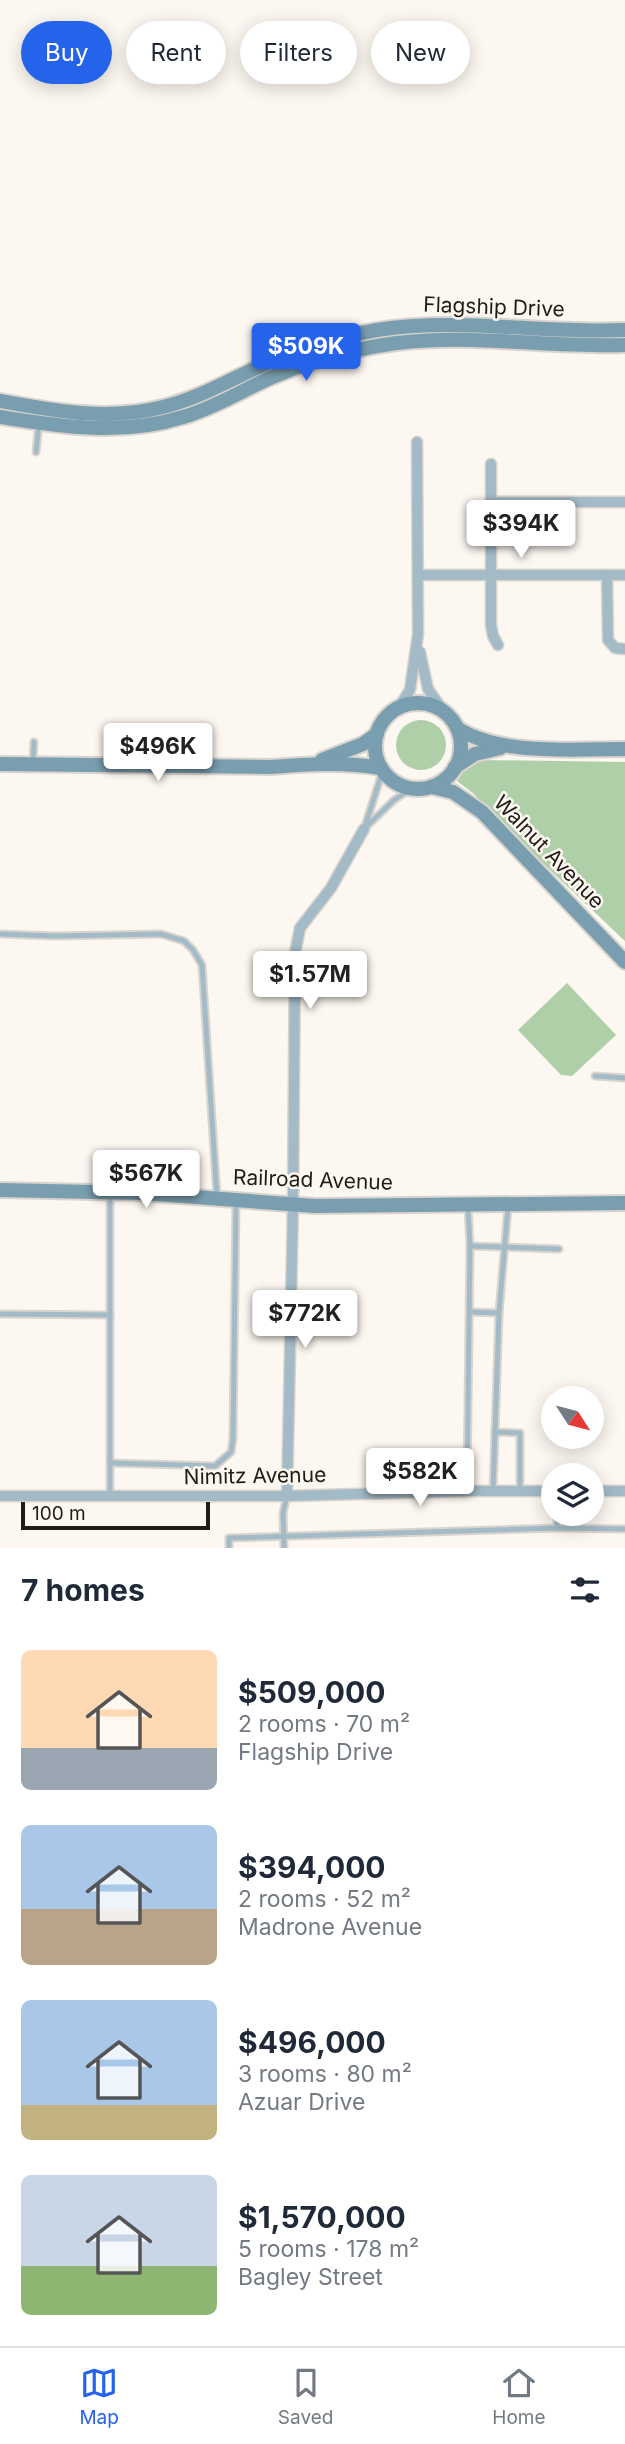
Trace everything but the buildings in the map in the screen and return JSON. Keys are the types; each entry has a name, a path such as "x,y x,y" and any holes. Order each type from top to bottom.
{"street":[{"name":"Flagship Drive","path":"0,401 93,414 144,411 197,397 267,363 312,346 353,335 405,326 470,324 555,330 625,330"},
{"name":"Flagship Drive","path":"0,417 110,429 164,422 202,411 316,360 392,343 462,339 554,346 625,345"},
{"path":"398,709 410,690 418,634 417,442"},
{"path":"491,464 491,625 498,645"},
{"path":"491,502 625,502"},
{"path":"418,575 625,575"},
{"path":"607,575 608,640 615,648 625,649"},
{"path":"418,634 428,689 457,728 477,739 508,746 625,749"},
{"path":"314,763 351,750 377,734 389,715 398,709 418,704 429,705 444,712"},
{"path":"456,767 461,748 457,728"},
{"path":"377,734 377,757 382,769 393,781 411,789 432,787 475,754 508,746"},
{"path":"0,764 271,767 314,763 382,769"},
{"name":"Walnut Avenue","path":"432,787 453,792 482,812 625,962"},
{"path":"287,1496 295,953 300,928 331,888 364,829"},
{"name":"Railroad Avenue","path":"0,1190 217,1197 293,1204 625,1203"},
{"name":"Nimitz Avenue","path":"0,1496 287,1496 541,1491"},
{"path":"604,1491 625,1491"}],"lane":[{"path":"36,452 39,423"},
{"path":"33,764 34,742"},
{"path":"364,829 382,769"},
{"path":"364,829 394,800 411,789"},
{"path":"0,934 161,934 184,941 193,950 202,965 217,1197"},
{"path":"594,1076 625,1078"},
{"path":"110,1192 110,1496"},
{"path":"110,1463 215,1466 231,1452 236,1199"},
{"path":"467,1491 470,1312 468,1204"},
{"path":"493,1491 499,1313 508,1204"},
{"path":"470,1246 559,1249"},
{"path":"470,1312 499,1313"},
{"path":"0,1314 110,1315"},
{"path":"495,1432 520,1433 520,1491"},
{"path":"284,1548 283,1514 287,1496"},
{"path":"229,1548 229,1538 283,1535 557,1528 625,1529"}],"green space":[{"path":"421,720 438,728 446,745 438,762 421,770 404,762 396,745 404,728"},
{"path":"482,760 625,762 625,941 493,816 474,794 457,781 466,768"},
{"path":"567,983 616,1035 572,1076 561,1075 518,1030"}]}
